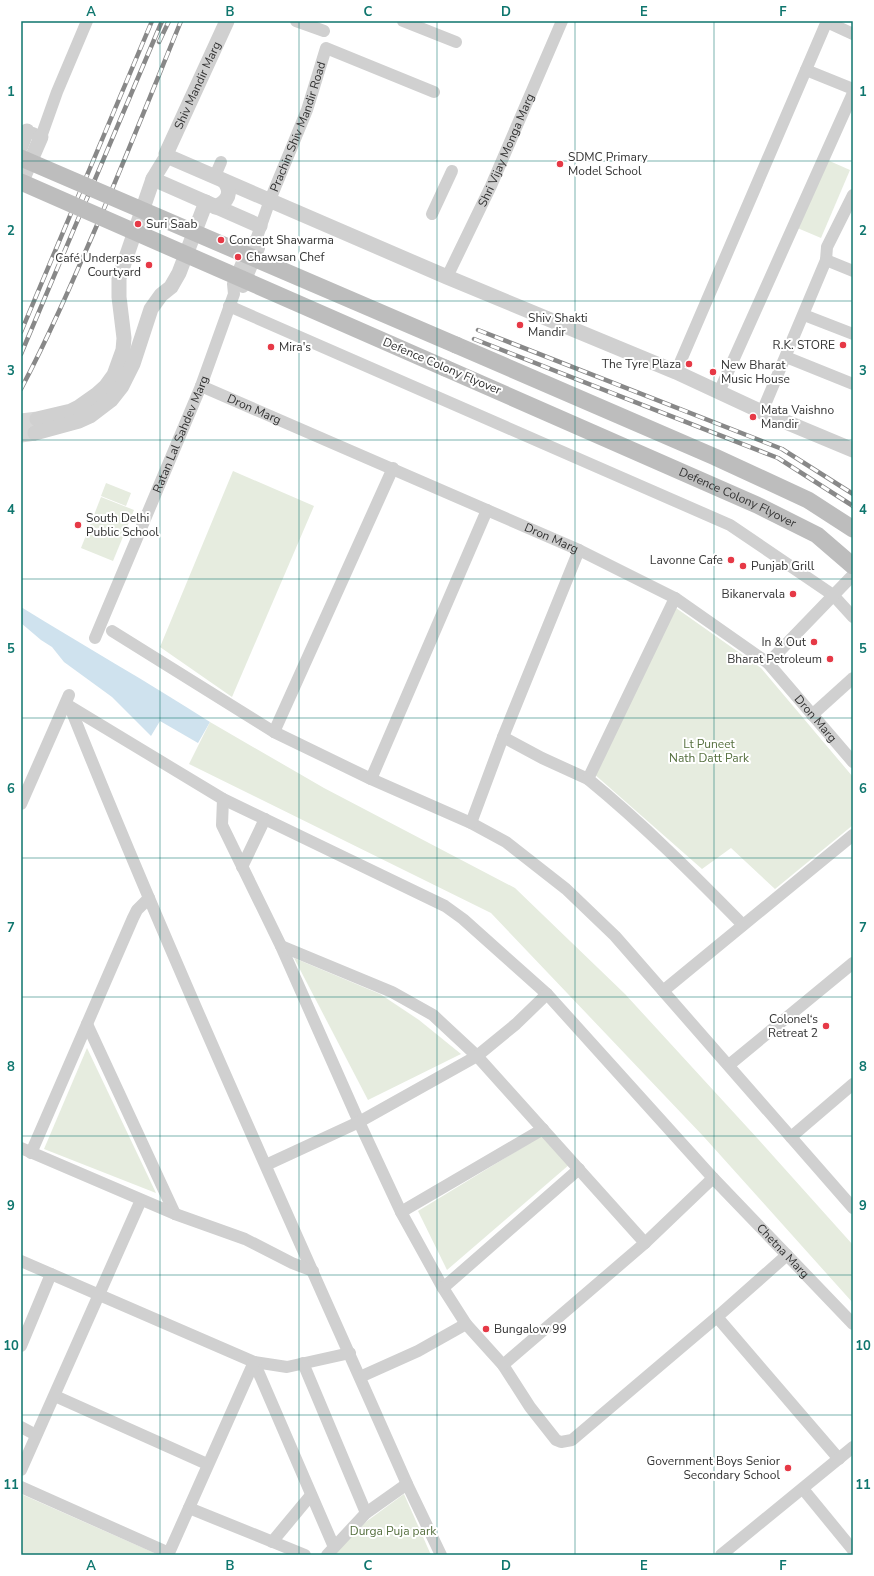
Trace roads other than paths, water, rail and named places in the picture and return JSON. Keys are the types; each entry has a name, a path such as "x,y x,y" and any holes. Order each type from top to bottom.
{"main road":[{"name":"Defence Colony Flyover","path":"21,158 715,457 808,500 853,529"},
{"name":"Defence Colony Flyover","path":"21,182 757,505 818,535 847,561"}],"street":[{"path":"21,182 41,137 57,92 87,21"},
{"name":"Shiv Mandir Marg","path":"211,204 171,287 161,295 151,309 134,364 122,386 111,400 90,416 79,421 36,426 87,403 106,386 114,375 123,350 124,338 119,297 119,278 153,179 167,152 227,21"},
{"path":"296,21 325,26 326,48"},
{"path":"403,21 456,42"},
{"name":"Shri Vijay Monga Marg","path":"447,277 490,186 562,21"},
{"path":"676,372 827,22 853,34"},
{"name":"Prachin Shiv Mandir Road","path":"167,152 270,200 307,110 326,48 434,92"},
{"path":"806,70 853,89"},
{"path":"719,392 853,93"},
{"path":"21,146 24,129 41,137"},
{"path":"211,204 224,202 229,193 229,187 220,178 221,162"},
{"path":"432,214 452,171"},
{"path":"153,179 260,226"},
{"path":"762,412 826,260 827,247 849,214 853,195"},
{"path":"270,200 447,277 676,372 762,412 853,450"},
{"name":"Ratan Lal Sahdev Marg","path":"95,638 201,386 234,294 233,284 249,245 256,240 270,200"},
{"path":"826,260 853,271"},
{"path":"229,306 730,525 833,595 853,617"},
{"path":"804,315 853,334"},
{"path":"786,357 853,384"},
{"name":"Dron Marg","path":"201,386 579,550 675,598 768,663 853,762"},
{"path":"274,732 393,468"},
{"path":"371,779 487,510"},
{"path":"471,823 503,738 579,550"},
{"path":"768,663 853,575"},
{"path":"588,779 675,598"},
{"path":"112,631 274,732 371,779 471,823 506,842 566,890 615,936 730,1066 766,1100 791,1137 853,1208"},
{"path":"812,715 853,679"},
{"path":"21,804 69,702"},
{"path":"69,702 118,827 407,1484 441,1555"},
{"name":"Chetna Marg","path":"69,702 223,799 445,906 463,919 546,994 714,1178 853,1324"},
{"path":"503,738 588,779 615,801 678,859 743,925"},
{"path":"223,799 222,825 281,946 359,1122 401,1212 443,1288 466,1324 503,1365 530,1407 556,1440 561,1442 572,1440 717,1317 787,1255"},
{"path":"242,867 265,819"},
{"path":"663,990 853,835"},
{"path":"149,898 137,910 133,918 87,1024 26,1151 175,1214 245,1239 292,1263 313,1271"},
{"path":"281,946 392,992 433,1015 477,1056 645,1243"},
{"path":"730,1066 853,963"},
{"path":"266,1165 359,1122 477,1056 516,1024 546,994"},
{"path":"87,1024 175,1214"},
{"path":"791,1137 853,1084"},
{"path":"401,1212 543,1129"},
{"path":"443,1288 579,1169"},
{"path":"503,1365 645,1243 714,1178"},
{"path":"21,1470 141,1200"},
{"path":"21,1261 254,1362 287,1367 350,1353"},
{"path":"21,1346 52,1274"},
{"path":"717,1317 838,1459"},
{"path":"360,1377 418,1351 466,1324"},
{"path":"21,1487 168,1554 254,1362"},
{"path":"254,1362 311,1495 330,1551 366,1513 407,1484"},
{"path":"303,1363 366,1513"},
{"path":"55,1396 207,1464"},
{"path":"21,1427 36,1436"},
{"path":"721,1555 853,1447"},
{"path":"803,1489 853,1550"},
{"path":"272,1542 311,1495"},
{"path":"189,1508 305,1555"}],"water":[{"path":"21,607 210,722 198,743 160,721 151,736 112,697 64,662 52,647 21,623"}],"tunnel":[{"path":"21,421 37,419"},
{"path":"21,435 35,433"}],"railway":[{"path":"21,332 152,21"},
{"path":"21,354 162,21"},
{"path":"159,42 169,21"},
{"path":"21,389 68,292 181,21"},
{"path":"478,330 782,449 853,494"},
{"path":"474,339 778,458 853,506"}],"place":[{"name":"SDMC Primary Model School","path":"560,164"},
{"name":"Suri Saab","path":"138,224"},
{"name":"Concept Shawarma","path":"221,240"},
{"name":"Chawsan Chef","path":"238,257"},
{"name":"Café Underpass Courtyard","path":"149,265"},
{"name":"Shiv Shakti Mandir","path":"520,325"},
{"name":"R.K. STORE","path":"843,345"},
{"name":"Mira's","path":"271,347"},
{"name":"The Tyre Plaza","path":"689,364"},
{"name":"New Bharat Music House","path":"713,372"},
{"name":"Mata Vaishno Mandir","path":"753,417"},
{"name":"South Delhi Public School","path":"78,525"},
{"name":"Lavonne Cafe","path":"731,560"},
{"name":"Punjab Grill","path":"743,566"},
{"name":"Bikanervala","path":"793,594"},
{"name":"In & Out","path":"814,642"},
{"name":"Bharat Petroleum","path":"830,659"},
{"name":"Colonel‘s Retreat 2","path":"826,1026"},
{"name":"Bungalow 99","path":"486,1329"},
{"name":"Government Boys Senior Secondary School","path":"788,1468"}],"park label":[{"name":"Lt Puneet Nath Datt Park","path":"709,751"},
{"name":"Durga Puja park","path":"393,1531"}]}
